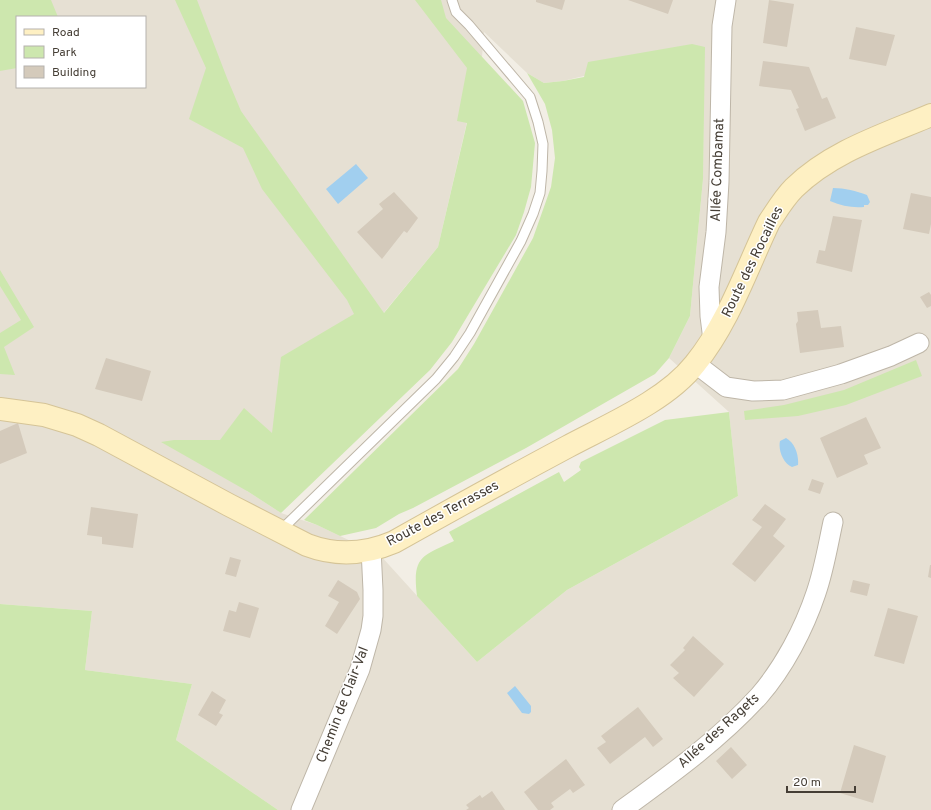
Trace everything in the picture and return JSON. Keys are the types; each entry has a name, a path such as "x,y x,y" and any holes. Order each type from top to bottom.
{"street":[{"name":"Allée Combamat","path":"705,350 710,316 709,287 716,232 719,182 722,26 726,0"},
{"name":"Route des Rocailles","path":"705,350 728,313 769,222 793,189 815,170 831,160 883,135 931,115"},
{"path":"705,350 726,387 752,391 783,390 841,374 891,356 919,343"},
{"name":"Route des Terrasses","path":"0,409 44,415 77,425 132,452 229,506 307,545 330,552 359,552 382,547 394,542 650,402 668,391 683,378 705,350"},
{"name":"Allée des Ragets","path":"622,810 687,762 721,733 760,695 779,668 802,627 816,592 833,522"},
{"name":"Chemin de Clair-Val","path":"301,810 360,669 371,630 373,603 371,550"}],"lane":[{"path":"280,531 436,379 454,356 483,310 521,241 533,214 540,193 543,144 530,97 469,25 456,12 452,0"}],"shaded area":[{"path":"0,0 931,0 931,810 278,810 176,740 192,684 85,670 92,611 0,604","holes":["484,32 527,73 544,83 563,81 704,47 703,179 690,316 669,358 729,412 738,496 567,590 477,662 380,555 317,525 281,513 247,491 367,333 438,247 482,57"]}],"green space":[{"path":"0,0 51,0 58,16 16,16 16,68 0,71"},
{"path":"175,0 197,0 241,111 384,313 438,247 467,123 457,121 467,68 415,0 441,0 446,18 523,101 535,143 531,187 516,235 452,342 430,370 281,513 247,491 161,442 174,440 220,440 244,408 272,433 281,357 354,314 347,300 262,189 243,148 189,119 206,68"},
{"path":"692,44 705,47 703,179 690,316 669,358 655,374 526,448 399,514 376,528 340,536 304,520 458,369 474,344 533,238 551,187 555,158 552,130 545,104 527,73 544,83 563,81 584,77 588,62"},
{"path":"0,270 34,327 4,347 15,375 0,374 0,333 21,320 0,286"},
{"path":"916,360 922,376 846,405 798,416 745,420 744,411 784,405 844,390"},
{"path":"729,412 738,496 567,590 477,662 417,596 416,573 418,565 427,554 454,541 449,532 559,472 564,482 581,470 579,467 581,462 665,420"},
{"path":"0,604 92,611 85,670 192,684 176,740 278,810 0,810"}],"water":[{"path":"356,164 368,178 338,204 326,189"},
{"path":"833,188 850,190 867,195 870,202 868,205 864,205 864,207 847,206 834,203 830,201"},
{"path":"786,438 794,446 798,457 798,465 792,467 786,463 781,452 780,441"},
{"path":"515,686 531,706 531,712 529,714 522,713 507,693"}],"building":[{"path":"536,0 565,0 562,10 536,2"},
{"path":"628,0 673,0 668,14"},
{"path":"769,0 794,4 787,47 763,43"},
{"path":"856,27 895,35 886,66 849,59"},
{"path":"763,61 809,67 822,99 827,97 836,118 805,131 796,109 799,108 791,90 759,86"},
{"path":"394,192 418,218 407,233 404,231 382,259 357,232 383,209 379,204"},
{"path":"911,193 931,197 931,224 929,234 903,229"},
{"path":"833,216 862,220 852,272 816,263 819,250 825,251"},
{"path":"929,292 931,295 931,306 927,308 920,297"},
{"path":"818,310 821,328 841,326 844,347 800,353 796,324 798,321 797,312"},
{"path":"106,358 151,371 142,401 95,389"},
{"path":"866,417 881,448 864,455 868,464 837,478 820,438"},
{"path":"18,423 27,453 0,464 0,431"},
{"path":"812,479 824,483 820,494 808,490"},
{"path":"765,504 786,519 773,536 785,546 755,582 732,564 762,527 752,520"},
{"path":"91,507 138,514 133,548 102,544 102,537 87,535"},
{"path":"230,557 241,560 236,577 225,574"},
{"path":"931,565 931,578 928,577"},
{"path":"338,580 357,592 360,599 337,634 325,626 339,602 328,596"},
{"path":"853,580 870,584 867,596 850,592"},
{"path":"239,602 259,608 250,638 223,631 229,610 236,612"},
{"path":"888,608 918,616 904,664 874,656"},
{"path":"693,636 724,664 694,697 673,678 679,673 670,665 685,650 683,648"},
{"path":"212,691 226,700 219,713 223,715 216,726 198,715"},
{"path":"638,707 663,739 653,747 645,737 610,764 597,748 606,742 601,736"},
{"path":"854,745 886,756 873,803 840,793"},
{"path":"731,747 747,765 732,779 716,761"},
{"path":"566,759 585,785 573,793 570,789 551,803 554,807 550,810 538,810 524,792"},
{"path":"492,791 505,810 466,810 469,808 466,805 480,795 482,798"}]}
